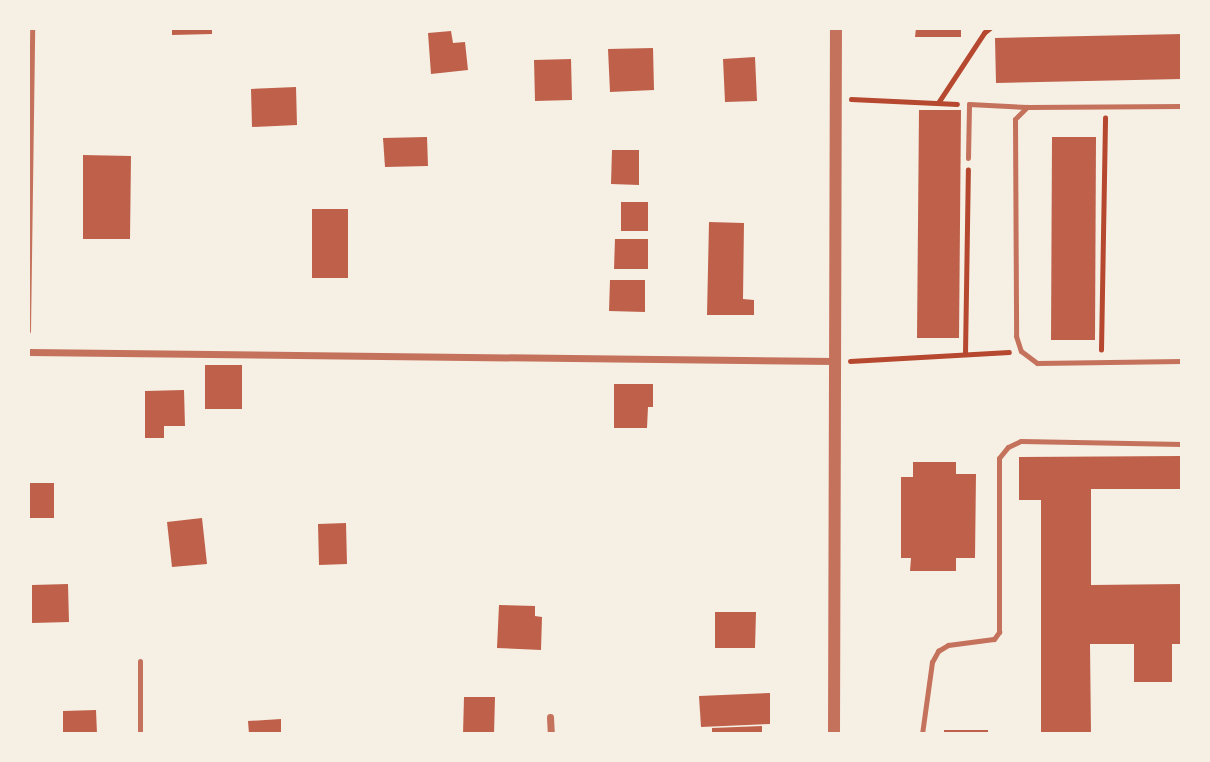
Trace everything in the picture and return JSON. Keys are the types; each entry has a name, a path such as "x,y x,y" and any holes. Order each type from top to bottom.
{"street":[{"path":"834,734 836,28"},
{"path":"28,352 835,361"},
{"path":"550,717 551,734"}],"lane":[{"path":"28,331 32,28"},
{"path":"968,159 969,104 1027,107 1182,106"},
{"path":"1027,107 1015,119 1016,336 1021,351 1037,363 1182,360"},
{"path":"922,734 932,662 938,651 948,645 994,639 999,632 999,458 1008,447 1021,441 1182,444"},
{"path":"140,661 140,734"}],"path":[{"path":"938,103 990,28"},
{"path":"836,98 969,104"},
{"path":"1101,362 1105,106"},
{"path":"965,354 968,159"},
{"path":"835,361 1021,351"}],"building":[{"path":"172,28 212,28 212,34 172,35"},
{"path":"916,28 961,28 961,37 915,37"},
{"path":"451,31 453,43 465,42 468,70 431,74 428,33"},
{"path":"1182,34 1182,79 996,83 995,38"},
{"path":"653,48 654,90 610,92 608,49"},
{"path":"755,57 757,101 725,102 723,59"},
{"path":"571,59 572,100 535,101 534,60"},
{"path":"296,87 297,125 252,127 251,89"},
{"path":"919,110 961,110 959,338 917,338"},
{"path":"427,137 428,166 385,167 383,138"},
{"path":"1052,137 1096,137 1095,340 1051,340"},
{"path":"612,150 639,150 639,185 611,184"},
{"path":"83,155 131,156 130,239 83,239"},
{"path":"621,202 648,202 648,231 621,231"},
{"path":"312,209 348,209 348,278 312,278"},
{"path":"709,222 744,223 743,299 754,300 754,315 707,315"},
{"path":"615,239 648,239 648,269 614,269"},
{"path":"610,280 645,280 645,312 609,311"},
{"path":"205,365 242,365 242,409 205,409"},
{"path":"614,384 653,384 653,407 648,407 647,428 614,428"},
{"path":"184,390 185,426 164,426 164,438 145,438 145,391"},
{"path":"1182,456 1182,489 1091,489 1091,585 1182,584 1182,644 1172,644 1172,682 1134,682 1134,644 1090,644 1091,734 1041,734 1041,500 1019,500 1019,457"},
{"path":"913,462 956,462 956,474 976,474 975,558 956,558 956,571 910,571 911,558 901,558 901,477 913,477"},
{"path":"28,483 54,483 54,518 28,518"},
{"path":"202,518 207,564 172,567 167,522"},
{"path":"346,523 347,564 319,565 318,524"},
{"path":"68,584 69,622 32,623 32,585"},
{"path":"499,605 535,606 535,616 542,617 541,650 497,648"},
{"path":"715,612 756,612 755,648 715,648"},
{"path":"770,693 770,724 701,727 699,696"},
{"path":"464,697 495,697 494,734 463,734"},
{"path":"96,710 97,734 63,734 63,711"},
{"path":"281,719 281,734 249,734 248,721"},
{"path":"762,726 762,734 712,734 712,728"},
{"path":"944,730 988,730 988,734 944,734"}]}
